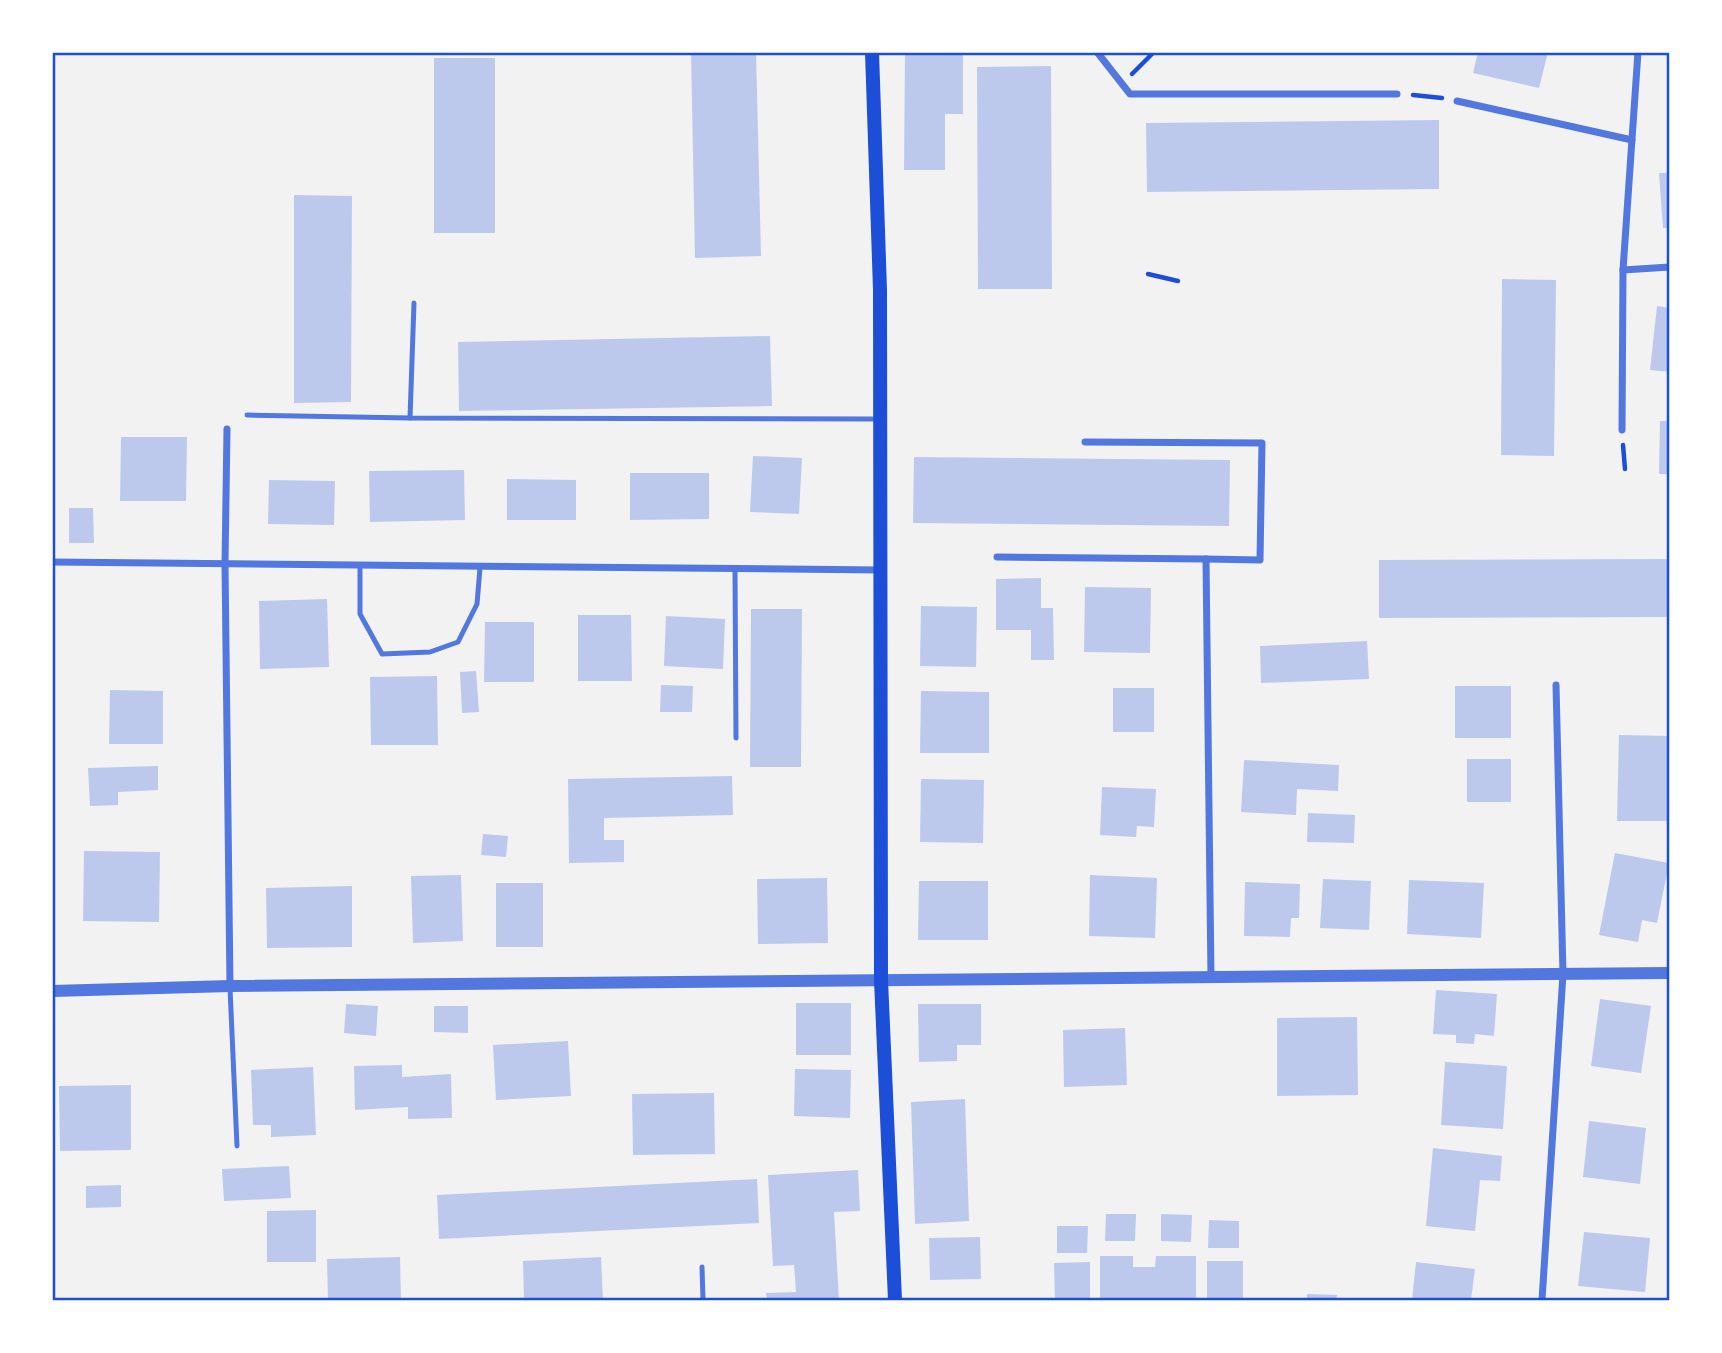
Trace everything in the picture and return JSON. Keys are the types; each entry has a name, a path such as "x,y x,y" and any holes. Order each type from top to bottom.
{"main road":[{"path":"872,52 880,290 881,980 895,1300"}],"street":[{"path":"1097,52 1130,94 1397,94"},
{"path":"1622,430 1623,270 1638,52"},
{"path":"1457,101 1632,140"},
{"path":"1623,270 1670,267"},
{"path":"227,429 225,564 230,986"},
{"path":"998,557 1260,560 1262,443 1084,442"},
{"path":"1206,559 1211,977"},
{"path":"52,562 881,570"},
{"path":"1542,1300 1563,974 1556,685"},
{"path":"52,991 230,986 1670,973"}],"lane":[{"path":"410,418 414,303"},
{"path":"247,415 880,419"},
{"path":"360,565 360,614 382,653 430,652 458,642 477,604 480,568"},
{"path":"735,570 736,738"},
{"path":"230,986 237,1146"},
{"path":"702,1267 703,1300"}],"path":[{"path":"1121,84 1154,52"},
{"path":"1397,94 1457,101"},
{"path":"1148,274 1178,281"},
{"path":"1622,430 1625,469"}],"building":[{"path":"691,52 756,52 761,256 695,258"},
{"path":"905,52 963,52 963,114 945,114 945,170 904,170"},
{"path":"1478,52 1548,52 1539,88 1473,73"},
{"path":"434,58 495,58 495,233 434,233"},
{"path":"1051,66 1052,289 978,289 977,67"},
{"path":"1439,120 1439,189 1147,192 1146,123"},
{"path":"1659,173 1670,173 1670,228 1663,228"},
{"path":"294,195 352,196 351,402 294,403"},
{"path":"1502,279 1556,280 1554,456 1501,455"},
{"path":"1657,306 1670,308 1670,372 1650,370"},
{"path":"770,336 772,406 459,411 458,342"},
{"path":"1660,421 1670,421 1670,474 1659,474"},
{"path":"121,437 187,437 186,501 120,501"},
{"path":"753,456 802,458 799,514 750,512"},
{"path":"914,457 1230,460 1229,526 913,523"},
{"path":"464,470 465,520 370,522 369,471"},
{"path":"630,473 709,473 709,519 630,520"},
{"path":"507,479 576,480 576,520 507,520"},
{"path":"269,480 335,481 334,525 268,524"},
{"path":"69,508 93,508 94,543 69,543"},
{"path":"1670,559 1670,617 1379,618 1379,560"},
{"path":"1041,578 1041,608 1053,608 1054,660 1031,660 1031,630 996,630 996,579"},
{"path":"1085,587 1151,588 1150,653 1084,652"},
{"path":"327,599 329,667 260,669 259,601"},
{"path":"921,606 977,607 976,667 920,666"},
{"path":"751,609 802,609 801,767 750,767"},
{"path":"578,615 631,615 632,681 578,681"},
{"path":"666,616 725,619 723,669 664,666"},
{"path":"485,622 534,622 534,682 484,682"},
{"path":"1367,641 1369,679 1261,683 1260,646"},
{"path":"476,671 479,712 462,713 460,672"},
{"path":"437,676 438,745 371,745 370,677"},
{"path":"661,685 693,686 692,712 660,712"},
{"path":"1455,686 1511,686 1511,738 1455,738"},
{"path":"1113,688 1154,688 1154,732 1113,732"},
{"path":"110,690 163,691 163,744 109,744"},
{"path":"921,691 989,692 989,753 920,753"},
{"path":"1619,735 1670,736 1670,821 1617,821"},
{"path":"1467,759 1511,759 1511,802 1467,802"},
{"path":"1244,760 1339,765 1338,791 1297,789 1296,815 1241,812"},
{"path":"158,766 158,790 118,792 118,805 90,806 88,768"},
{"path":"732,776 733,815 604,818 604,840 624,840 624,862 569,863 568,779"},
{"path":"921,779 984,780 983,843 920,842"},
{"path":"1102,787 1156,789 1154,827 1137,826 1136,837 1100,835"},
{"path":"1308,813 1355,815 1354,843 1307,842"},
{"path":"483,834 508,836 506,857 481,855"},
{"path":"84,851 160,852 159,922 83,921"},
{"path":"1615,853 1669,863 1657,923 1642,920 1638,942 1599,935"},
{"path":"461,875 463,941 413,943 411,876"},
{"path":"1090,875 1157,878 1155,938 1089,936"},
{"path":"827,878 828,943 758,944 757,879"},
{"path":"1323,879 1371,881 1369,930 1320,928"},
{"path":"1409,880 1484,883 1481,938 1407,934"},
{"path":"919,881 988,881 988,940 918,940"},
{"path":"1245,882 1300,884 1299,918 1291,918 1290,937 1244,936"},
{"path":"496,883 543,883 543,947 496,947"},
{"path":"352,886 352,947 267,948 266,888"},
{"path":"1436,990 1497,994 1494,1036 1475,1034 1474,1044 1456,1043 1456,1035 1433,1034"},
{"path":"1600,999 1651,1006 1641,1073 1591,1066"},
{"path":"796,1003 851,1003 851,1055 796,1055"},
{"path":"346,1004 378,1006 376,1036 344,1033"},
{"path":"918,1004 981,1004 981,1045 957,1045 957,1061 919,1062"},
{"path":"434,1006 468,1006 468,1033 434,1032"},
{"path":"1357,1017 1358,1095 1277,1096 1277,1018"},
{"path":"1125,1028 1127,1085 1064,1087 1063,1030"},
{"path":"568,1041 571,1096 496,1100 493,1045"},
{"path":"1445,1062 1507,1066 1503,1129 1441,1125"},
{"path":"402,1065 402,1077 451,1074 452,1118 408,1119 408,1107 355,1110 354,1066"},
{"path":"313,1067 316,1135 271,1137 271,1125 253,1125 251,1070"},
{"path":"795,1069 851,1070 850,1118 794,1116"},
{"path":"131,1085 131,1150 60,1151 59,1086"},
{"path":"714,1093 715,1154 633,1155 632,1094"},
{"path":"965,1099 969,1221 915,1224 911,1102"},
{"path":"1589,1121 1646,1128 1640,1184 1583,1177"},
{"path":"1433,1148 1502,1156 1500,1181 1480,1180 1475,1231 1426,1226"},
{"path":"289,1166 291,1198 224,1201 222,1169"},
{"path":"858,1170 860,1211 834,1212 839,1300 767,1300 766,1293 796,1292 794,1265 773,1266 768,1175"},
{"path":"757,1179 759,1223 439,1239 437,1195"},
{"path":"121,1185 121,1207 86,1208 86,1186"},
{"path":"316,1210 316,1262 267,1262 267,1211"},
{"path":"1106,1214 1136,1214 1135,1241 1105,1241"},
{"path":"1161,1214 1192,1215 1191,1242 1161,1241"},
{"path":"1209,1220 1239,1221 1239,1248 1208,1248"},
{"path":"1057,1226 1088,1226 1087,1253 1057,1253"},
{"path":"1584,1232 1650,1238 1645,1292 1578,1286"},
{"path":"980,1237 981,1279 930,1280 929,1238"},
{"path":"1100,1256 1133,1256 1133,1267 1155,1267 1156,1256 1196,1256 1196,1300 1100,1300"},
{"path":"400,1257 401,1300 328,1300 327,1259"},
{"path":"601,1257 603,1300 524,1300 523,1261"},
{"path":"1207,1261 1243,1261 1243,1300 1207,1300"},
{"path":"1090,1262 1090,1300 1055,1300 1054,1263"},
{"path":"1416,1262 1475,1269 1471,1300 1412,1300"},
{"path":"1307,1294 1337,1295 1336,1300 1307,1300"}]}
